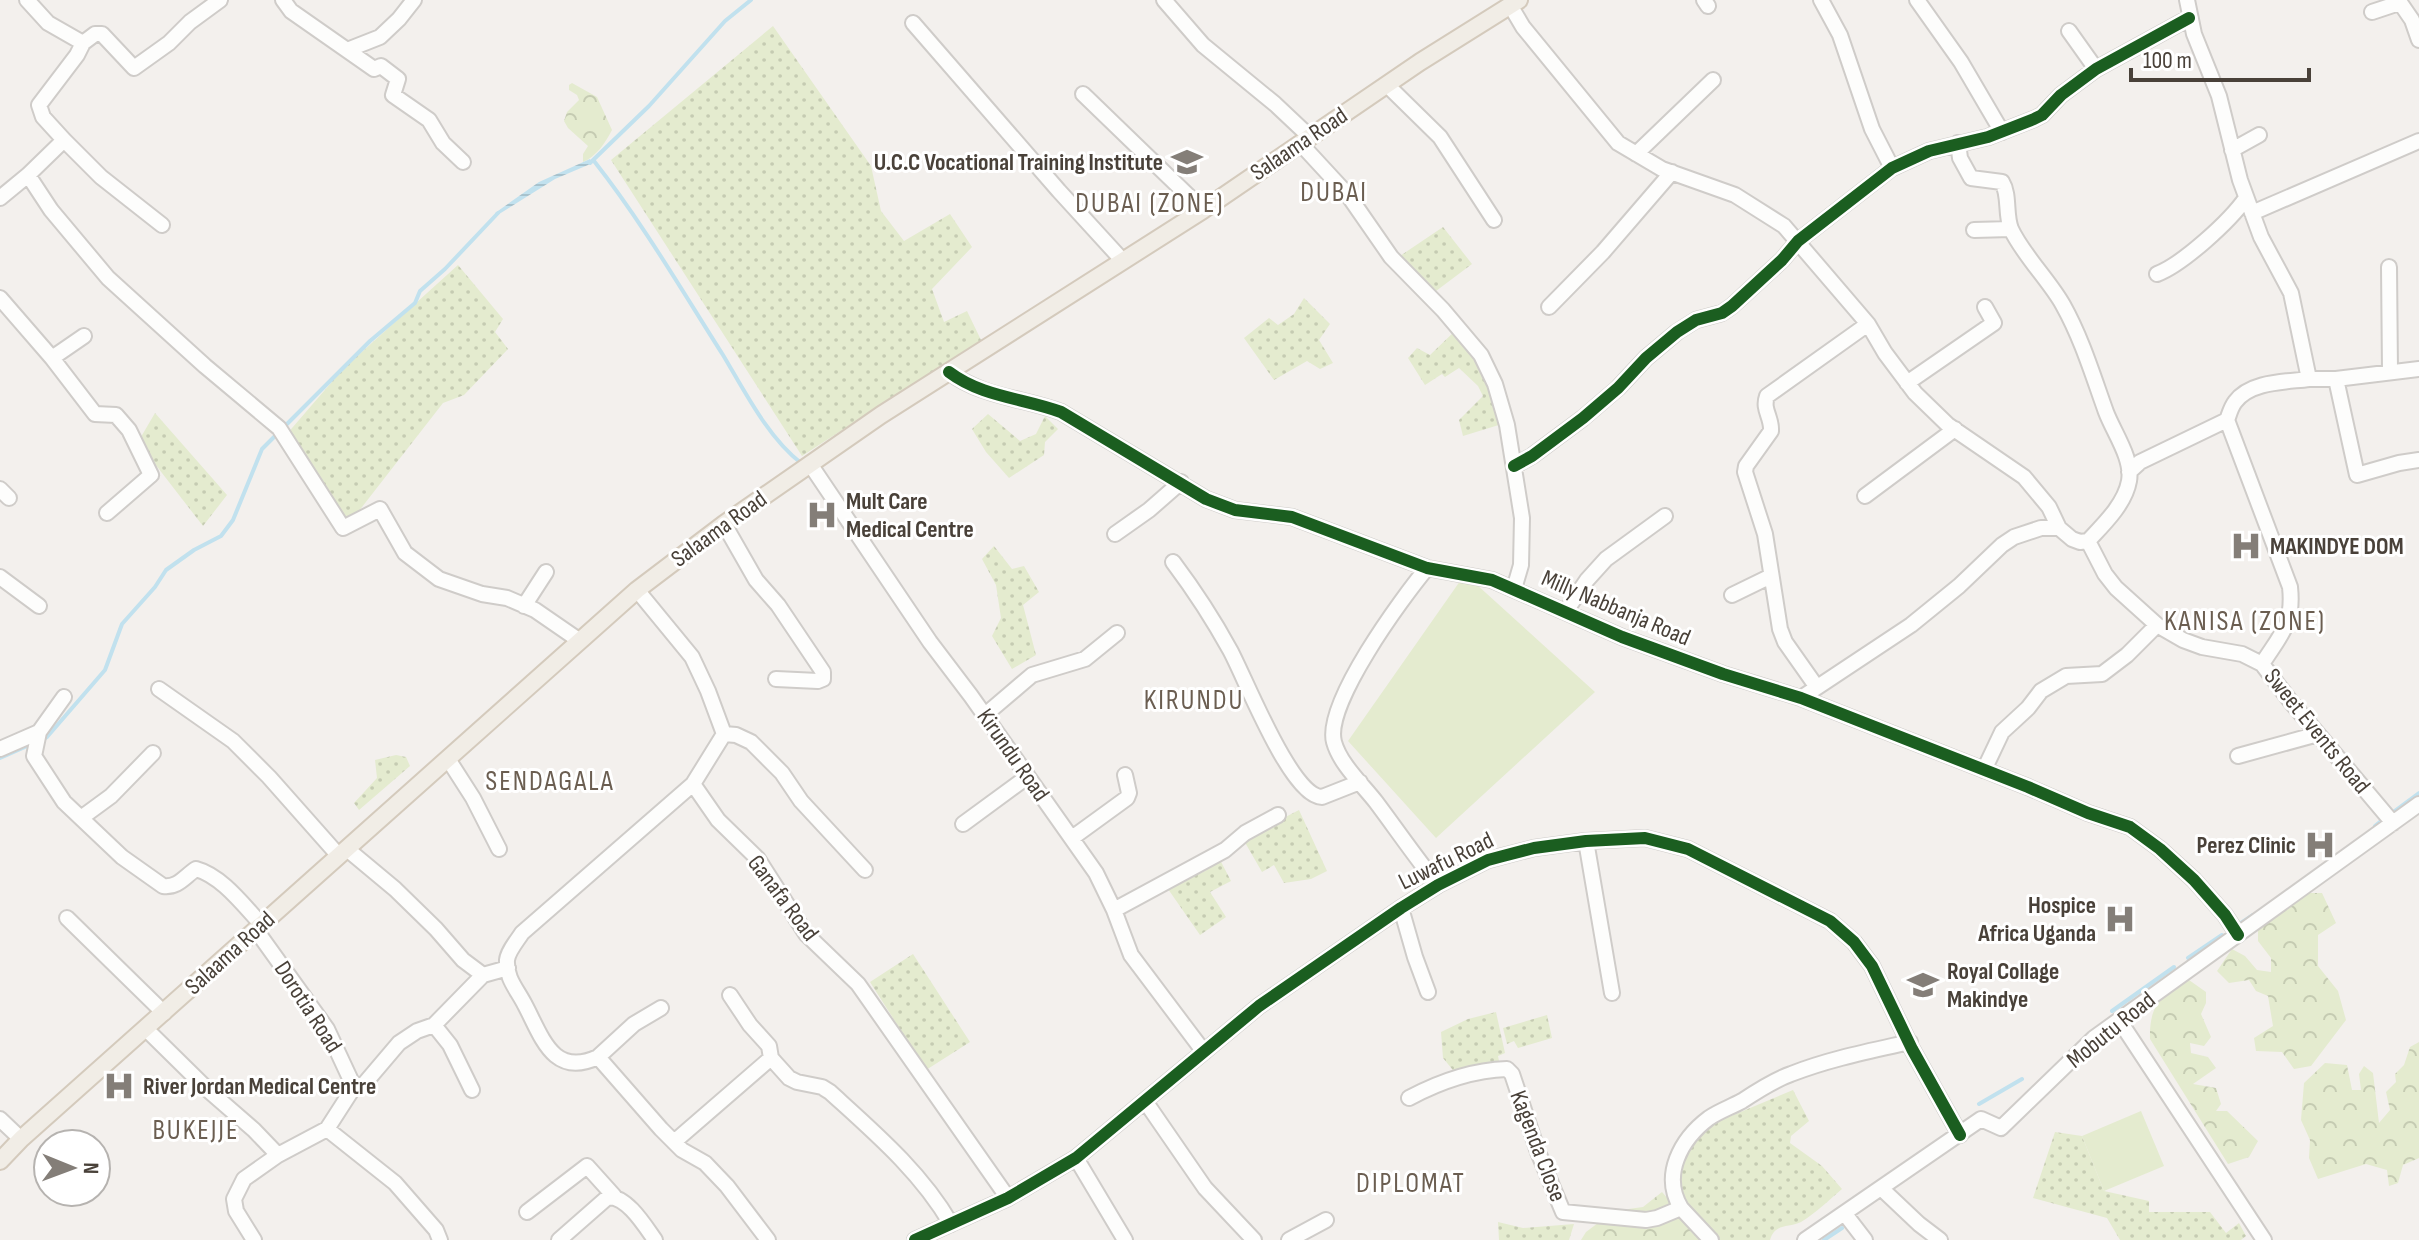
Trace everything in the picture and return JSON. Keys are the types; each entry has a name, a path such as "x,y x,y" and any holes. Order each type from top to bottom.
{"main road":[{"name":"Salaama Road","path":"0,1161 637,590 724,524 881,415 1203,210 1514,2"}],"street":[{"path":"27,0 48,23 83,43"},
{"path":"162,225 101,177 43,117 39,105 83,43 95,34 102,34 134,68 220,0"},
{"path":"283,0 291,11 374,69 381,66 398,79 393,95 429,120 443,143 463,162"},
{"path":"347,50 380,37 414,0"},
{"path":"1164,0 1203,45 1275,104 1348,195 1391,257 1443,310 1481,355 1495,384 1507,425 1514,466 1523,534 1521,565 1514,589"},
{"path":"1821,0 1840,35 1872,129 1892,168"},
{"path":"1917,0 1961,62 2002,132"},
{"path":"2187,0 2189,18 2218,92 2246,198 2261,237 2291,293 2309,379"},
{"path":"1514,2 1523,27 1618,143 1672,172 1735,195 1773,217 1798,241 1868,324 1907,383 1955,429 2024,477 2049,507 2059,528 2072,539 2088,541 2126,491 2129,472 2089,359 2063,304 2011,229 2005,186 2002,182 1971,178 1960,158 1958,143"},
{"path":"2372,12 2399,3 2415,18 2419,40"},
{"path":"1514,466 1583,418 1677,332 1696,320 1722,313 1732,306 1798,241 1892,168 1929,151 2002,132 2042,115 2061,95 2096,69 2189,18"},
{"path":"913,23 1123,261"},
{"path":"2069,31 2096,69"},
{"path":"1636,154 1713,80"},
{"path":"1387,85 1440,137 1494,220"},
{"path":"1083,94 1203,210"},
{"path":"2232,150 2259,135"},
{"path":"0,198 64,140"},
{"path":"2252,213 2419,141"},
{"path":"1549,307 1603,252 1672,172"},
{"path":"28,175 51,210 108,278 281,431 343,528 380,509 405,553 439,579 482,594 507,598 553,621 580,641"},
{"path":"2157,274 2169,270 2211,235 2238,210 2246,198"},
{"path":"1974,230 2011,229"},
{"path":"2389,267 2390,371"},
{"path":"2,307 52,358 95,414 116,415 129,430 151,475 107,513"},
{"path":"1907,383 1994,323 1985,307"},
{"path":"1816,686 1785,642 1780,629 1765,534 1745,472 1750,459 1771,431 1772,424 1764,404 1767,396 1868,324"},
{"path":"52,358 84,336"},
{"path":"2129,472 2140,462 2227,420 2235,402 2248,391 2263,385 2419,369"},
{"name":"Milly Nabbanja Road","path":"949,372 964,383 990,393 1061,412 1223,507 1292,517 1427,568 1492,580 1622,637 1801,698 2130,827 2194,880 2238,935"},
{"path":"2336,379 2357,475 2419,460"},
{"path":"2227,420 2290,587 2292,607 2287,624 2262,664"},
{"path":"1865,496 1955,429"},
{"name":"Kirundu Road","path":"810,464 930,642 1096,873 1131,955 1204,1052"},
{"path":"1115,534 1181,482"},
{"path":"1566,611 1606,559 1665,516"},
{"path":"724,524 756,580 778,605 823,672 823,679 818,681 776,679"},
{"path":"1801,698 1911,625 2014,537 2041,528 2059,528"},
{"name":"Sweet Events Road","path":"2088,541 2116,588 2157,625 2183,640 2202,647 2242,654 2262,664 2393,823"},
{"path":"1173,562 1203,602 1240,667 1251,698 1280,752 1309,793 1318,798 1360,782"},
{"path":"1427,568 1383,628 1342,702 1333,733 1336,747 1360,782 1438,885"},
{"path":"524,606 546,572"},
{"path":"1732,595 1771,576"},
{"path":"0,577 39,606"},
{"path":"637,590 692,657 724,734"},
{"path":"1984,770 2002,732 2041,691 2066,676 2102,674 2127,655 2157,625"},
{"path":"985,715 1032,675 1085,659 1117,633"},
{"path":"159,689 233,741 343,852 395,889 463,960 483,975"},
{"path":"64,697 40,734 34,752 64,802 81,818 111,796 153,753"},
{"path":"0,749 40,734"},
{"path":"661,1008 634,1024 598,1057 587,1062 567,1063 555,1056 536,1032 525,1005 509,979 507,956 522,933 693,784 724,734"},
{"path":"724,734 736,735 751,742 782,773 801,801 865,870"},
{"path":"2238,756 2318,734"},
{"path":"448,759 473,798 499,849"},
{"path":"1072,838 1127,798 1129,793 1125,775"},
{"path":"963,824 1027,777"},
{"name":"Ganafa Road","path":"693,784 718,820 758,859 806,934 858,984 1008,1198"},
{"name":"Mobutu Road","path":"1805,1240 1981,1119 2001,1128 2094,1038 2419,804"},
{"path":"1114,910 1225,850 1245,833 1278,815"},
{"name":"Dorotia Road","path":"81,818 122,857 163,886 177,885 196,869 205,871 226,887 259,928 327,1029 354,1087"},
{"name":"Luwafu Road","path":"915,1240 1008,1198 1076,1158 1259,1006 1438,885 1488,860 1534,848 1586,841 1645,838 1688,849 1830,921 1854,942 1872,966 1960,1135"},
{"path":"1586,841 1612,993"},
{"path":"1401,908 1428,992"},
{"path":"67,918 164,1013"},
{"path":"254,1240 236,1211 234,1199 244,1179 278,1155 327,1129 354,1087 365,1083 399,1043 417,1031 434,1025 483,975 508,968"},
{"path":"730,995 769,1046 771,1058 789,1078 830,1092 885,1142 931,1193 951,1224"},
{"path":"2119,1020 2264,1240"},
{"path":"434,1025 450,1045 472,1090"},
{"path":"146,1029 278,1155"},
{"path":"1711,1240 1681,1208 1671,1184 1681,1149 1694,1131 1712,1116 1787,1075 1910,1042"},
{"path":"598,1057 661,1129 682,1150 705,1163 727,1186 768,1240"},
{"path":"674,1142 771,1058"},
{"name":"Kagenda Close","path":"1409,1098 1429,1087 1461,1077 1507,1069 1512,1074 1538,1152 1563,1212 1646,1220 1681,1208"},
{"path":"1145,1101 1205,1188 1254,1240"},
{"path":"0,1119 21,1139"},
{"path":"327,1129 395,1183 436,1230 440,1240"},
{"path":"1076,1158 1125,1240"},
{"path":"527,1212 587,1166 614,1196 625,1203 655,1240"},
{"path":"1882,1189 1940,1240"},
{"path":"559,1240 608,1197 614,1196"},
{"path":"1845,1214 1865,1240"},
{"path":"1289,1240 1326,1220"}],"green space":[{"path":"773,26 871,166 881,211 904,241 950,214 972,247 932,289 944,322 967,311 981,340 802,456 611,160"},
{"path":"572,83 597,97 612,130 596,153 583,162 588,146 564,121 567,112 579,100 569,90"},
{"path":"1443,227 1472,264 1436,291 1400,256"},
{"path":"458,265 503,319 495,332 508,349 464,395 443,403 355,516 343,521 286,435 343,369"},
{"path":"1304,298 1330,324 1319,340 1333,363 1320,369 1307,361 1274,380 1244,338 1269,318 1278,325 1294,314"},
{"path":"1456,330 1479,358 1502,424 1463,436 1459,420 1483,396 1478,386 1459,368 1425,385 1408,358 1417,348 1430,355"},
{"path":"155,413 227,495 203,526 138,442"},
{"path":"988,414 1020,441 1036,434 1045,416 1058,429 1045,442 1044,455 1009,478 986,452 972,429"},
{"path":"994,546 1012,569 1024,566 1039,592 1023,605 1036,655 1012,669 992,636 1001,618 996,585 982,559"},
{"path":"1465,574 1595,692 1436,838 1348,741"},
{"path":"396,755 406,757 410,766 359,810 354,803 377,778 375,760"},
{"path":"1299,810 1327,871 1311,879 1284,883 1274,865 1262,872 1243,839"},
{"path":"1219,858 1231,881 1210,892 1226,917 1200,935 1168,889 1195,872 1207,870 1207,864"},
{"path":"2308,893 2322,893 2336,923 2318,935 2318,966 2338,991 2346,1020 2311,1066 2294,1069 2282,1052 2256,1051 2254,1038 2273,1026 2268,996 2256,991 2249,980 2229,983 2217,971 2232,949 2245,956 2257,970 2271,972 2271,958 2258,941 2258,928"},
{"path":"913,954 970,1042 926,1070 870,982"},
{"path":"2189,980 2206,992 2206,1003 2201,1014 2211,1037 2204,1046 2190,1043 2191,1053 2208,1057 2216,1068 2193,1084 2216,1088 2221,1104 2216,1111 2227,1111 2258,1141 2249,1157 2228,1164 2150,1039 2152,1018 2158,1003"},
{"path":"1496,1012 1505,1053 1498,1056 1500,1066 1457,1075 1443,1058 1441,1032 1468,1019"},
{"path":"1547,1015 1552,1038 1518,1048 1514,1041 1507,1044 1503,1028"},
{"path":"2419,1042 2419,1158 2403,1165 2398,1183 2389,1186 2387,1170 2366,1164 2318,1179 2309,1158 2310,1140 2301,1120 2304,1083 2325,1063 2347,1065 2352,1090 2361,1090 2359,1074 2364,1066 2373,1073 2379,1123 2390,1110 2386,1092 2396,1082 2395,1074 2404,1065 2410,1047"},
{"path":"1793,1090 1809,1121 1791,1136 1790,1143 1822,1166 1842,1189 1801,1222 1775,1231 1770,1240 1717,1240 1681,1199 1676,1184 1688,1152 1707,1126"},
{"path":"2141,1111 2164,1166 2104,1191 2082,1136"},
{"path":"2055,1132 2082,1136 2104,1191 2149,1201 2149,1212 2210,1212 2226,1233 2239,1223 2246,1236 2241,1240 2120,1240 2107,1218 2033,1198"},
{"path":"1662,1192 1704,1240 1581,1240 1586,1232 1614,1211 1643,1207"},
{"path":"1498,1222 1523,1228 1574,1224 1569,1240 1499,1240"}],"water":[{"path":"590,159 592,163 555,179 496,216 495,213 539,182"}],"waterway":[{"path":"590,163 649,106 725,21 751,0"},
{"path":"594,161 661,256 758,413 789,453 801,463"},
{"path":"42,740 105,670 122,624 166,570 221,536 233,520 262,449 370,341 415,303 420,291 498,213"},
{"path":"0,758 34,743"},
{"path":"2392,813 2419,793"},
{"path":"2375,826 2381,821"},
{"path":"2241,923 2253,915"},
{"path":"2188,958 2222,935"},
{"path":"2112,1011 2174,967"},
{"path":"1979,1104 2022,1079"},
{"path":"1824,1240 1842,1228"}],"cycle path":[{"path":"1514,466 1583,418 1677,332 1696,320 1722,313 1732,306 1798,241 1892,168 1929,151 1988,137 2042,115 2061,95 2096,69 2189,18"},
{"path":"949,372 975,387 1061,412 1206,499 1235,510 1292,517 1427,568 1492,580 1622,637 1723,674 1801,698 2130,827 2194,880 2238,935"},
{"path":"915,1240 1008,1198 1076,1158 1259,1006 1438,885 1488,860 1534,848 1586,841 1645,838 1688,849 1830,921 1854,942 1872,966 1912,1049 1960,1135"}],"place":[{"name":"U.C.C Vocational Training Institute","path":"1187,162"},
{"name":"Mult Care Medical Centre","path":"822,515"},
{"name":"MAKINDYE DOM","path":"2246,546"},
{"name":"Perez Clinic","path":"2320,845"},
{"name":"Hospice Africa Uganda","path":"2120,919"},
{"name":"Royal Collage Makindye","path":"1923,985"},
{"name":"River Jordan Medical Centre","path":"119,1086"}],"district":[{"name":"DUBAI","path":"1334,192"},
{"name":"DUBAI (ZONE)","path":"1150,203"},
{"name":"KANISA (ZONE)","path":"2245,621"},
{"name":"KIRUNDU","path":"1194,700"},
{"name":"SENDAGALA","path":"550,781"},
{"name":"BUKEJJE","path":"196,1130"},
{"name":"DIPLOMAT","path":"1411,1183"}]}
